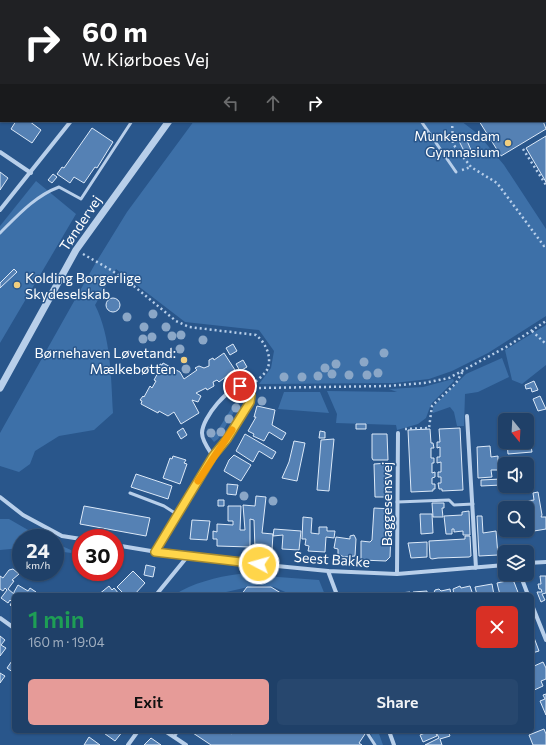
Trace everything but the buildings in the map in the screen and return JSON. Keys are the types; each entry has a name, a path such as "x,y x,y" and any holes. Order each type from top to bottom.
{"street":[{"path":"0,210 70,122"},
{"name":"Tøndervej","path":"0,388 76,250 168,122"},
{"path":"0,152 31,173"},
{"path":"155,552 213,456 227,439 250,402 251,395 248,388 240,386 229,391 215,407 204,426 202,434 213,456"},
{"path":"468,416 476,568"},
{"name":"Baggesensvej","path":"397,574 398,433"},
{"path":"0,497 24,515 62,536 72,538"},
{"name":"Seest Bakke","path":"124,547 187,557 328,571 397,574 498,566"},
{"path":"158,593 187,557"},
{"path":"534,563 546,562"},
{"path":"328,571 337,593"},
{"path":"523,581 527,593"},
{"path":"534,610 546,640"},
{"path":"0,618 12,627"},
{"path":"128,745 137,733"},
{"path":"168,733 186,745"},
{"path":"390,733 394,745"}],"lane":[{"path":"0,233 22,211 50,191 60,187 81,199 131,122"},
{"path":"422,122 456,172"},
{"path":"130,493 164,506 178,515"},
{"path":"398,502 449,500 454,505 473,504"},
{"path":"174,737 177,733"},
{"path":"367,733 375,745"}],"path":[{"path":"452,122 453,144 471,167 497,183 544,246 546,245"},
{"path":"524,149 546,185"},
{"path":"76,250 123,278 176,321 189,326 256,335 261,339 267,349 269,360 267,370 248,388"},
{"path":"248,388 388,386 424,383 449,378 508,346 546,322"},
{"path":"532,331 546,344"},
{"path":"398,433 406,429 429,428 432,406 456,383 463,370"}],"shaded area":[{"path":"193,122 462,122 478,134 504,165 546,229 546,316 488,353 452,371 429,379 394,383 259,384 271,368 274,351 259,330 185,322 116,269 95,305 104,330 107,344 111,371 113,413 94,430 59,436 35,451 30,464 19,472 0,466 0,433 95,264 127,212"},
{"name":"Kolding Borgerlige Skydeselskab","path":"36,181 76,214 0,343 0,226"},
{"path":"546,325 546,365 522,384 512,380 505,350"},
{"path":"502,358 509,377 478,392 465,394 464,426 457,426 454,412 450,407 433,413 433,407 466,374"},
{"path":"453,379 454,381 431,404 426,418 418,424 397,430 396,425 336,423 337,414 327,391 397,392 389,389 423,387"},
{"path":"236,390 244,395 218,439 214,442 206,432 208,428 216,433 238,398 230,392"},
{"path":"284,392 320,392 329,413 278,409"},
{"path":"0,519 9,519 26,529 12,529 12,549 0,550"},
{"path":"64,547 72,550 72,553 64,552"},
{"path":"239,574 319,580 324,593 288,593 274,587 257,585 222,593 178,593 205,581"},
{"path":"371,733 379,733 383,745 375,745"}],"slow traffic":[{"path":"198,481 213,456 227,439 232,430"}],"place":[{"name":"Munkensdam Gymnasium","path":"508,143"},
{"name":"Kolding Borgerlige Skydeselskab","path":"17,285"},
{"name":"Børnehaven Løvetand: Mælkebøtten","path":"184,360"}],"route":[{"path":"240,386 248,388 251,395 250,402 227,439 213,456 155,552 187,557 259,564"}]}
